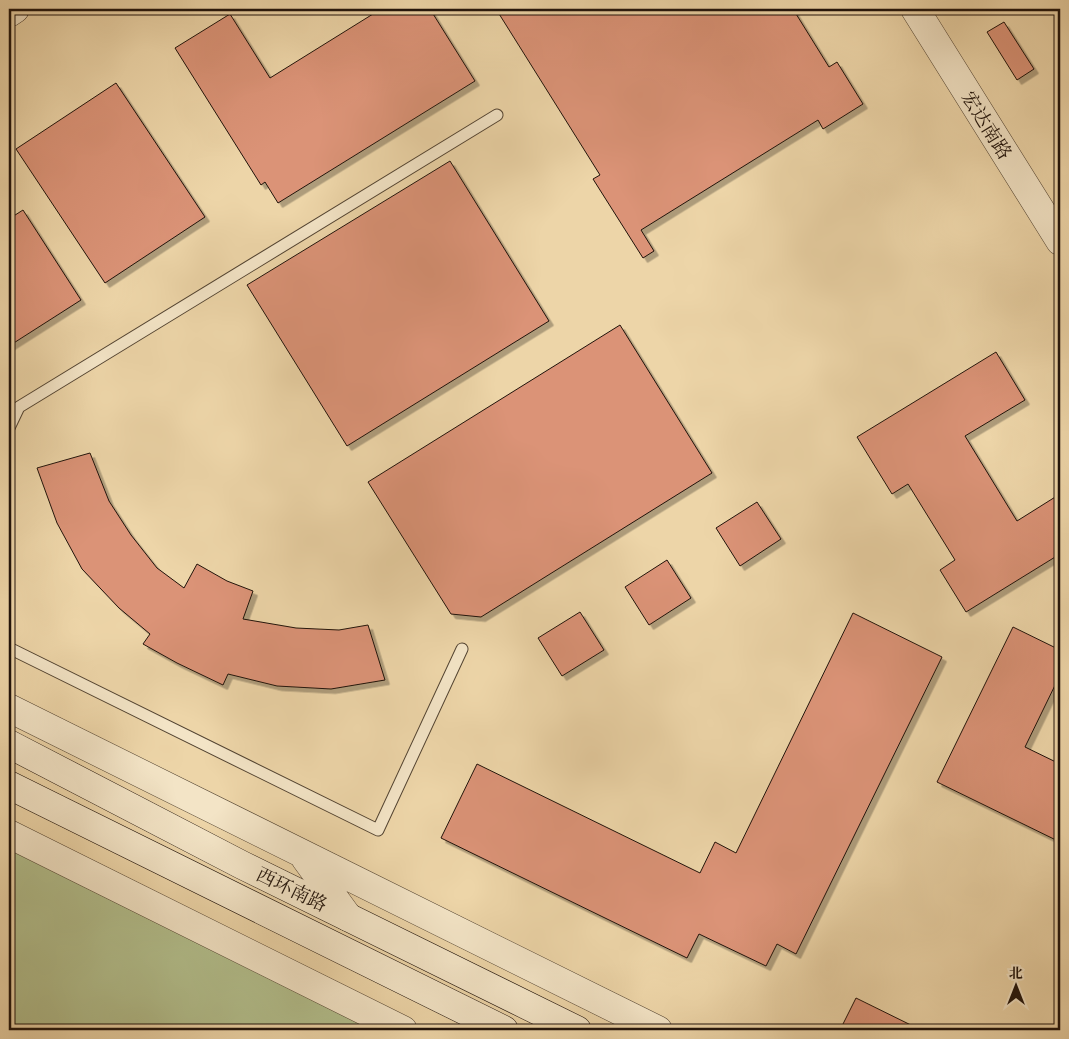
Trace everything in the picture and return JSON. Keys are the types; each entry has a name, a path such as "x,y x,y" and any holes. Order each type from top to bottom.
{"street":[{"path":"9,12 15,9"},
{"name":"宏达南路","path":"915,9 1060,241"},
{"path":"9,708 658,1030"},
{"path":"9,723 52,729"},
{"name":"西环南路","path":"9,744 242,865 577,1030"},
{"name":"西环南路","path":"9,785 504,1030"},
{"path":"9,834 403,1030"},
{"path":"302,854 348,917"}],"lane":[{"path":"9,428 19,407 497,115"},
{"path":"9,648 378,830 462,649"}],"green space":[{"path":"9,839 391,1030 9,1030"}],"building":[{"path":"381,9 430,9 475,81 278,203 265,182 261,185 175,48 230,14 270,78"},
{"path":"496,9 793,9 829,67 837,62 863,104 823,129 818,120 641,230 654,251 643,258 593,179 600,175"},
{"path":"1004,22 1034,69 1017,80 987,32"},
{"path":"116,83 205,217 105,283 16,149"},
{"path":"450,161 549,321 347,446 247,285"},
{"path":"23,210 81,300 9,346 9,212 12,217"},
{"path":"620,325 712,473 481,617 451,614 368,482"},
{"path":"996,352 1025,400 965,436 1017,521 1060,494 1060,554 966,612 940,570 955,560 908,484 892,494 857,437"},
{"path":"90,453 109,501 131,535 157,568 184,588 197,564 227,581 253,591 243,619 296,628 339,630 368,625 385,680 331,689 277,686 228,674 223,685 143,644 150,634 119,608 82,569 57,523 37,468"},
{"path":"757,502 781,539 740,566 716,528"},
{"path":"667,560 691,598 649,625 625,587"},
{"path":"580,612 604,650 562,676 538,638"},
{"path":"853,613 942,657 796,954 777,944 766,966 699,934 687,958 441,838 477,764 700,873 715,842 736,853"},
{"path":"1013,627 1060,650 1060,675 1025,747 1060,764 1060,842 937,782"},
{"path":"856,998 921,1030 840,1030"}]}
